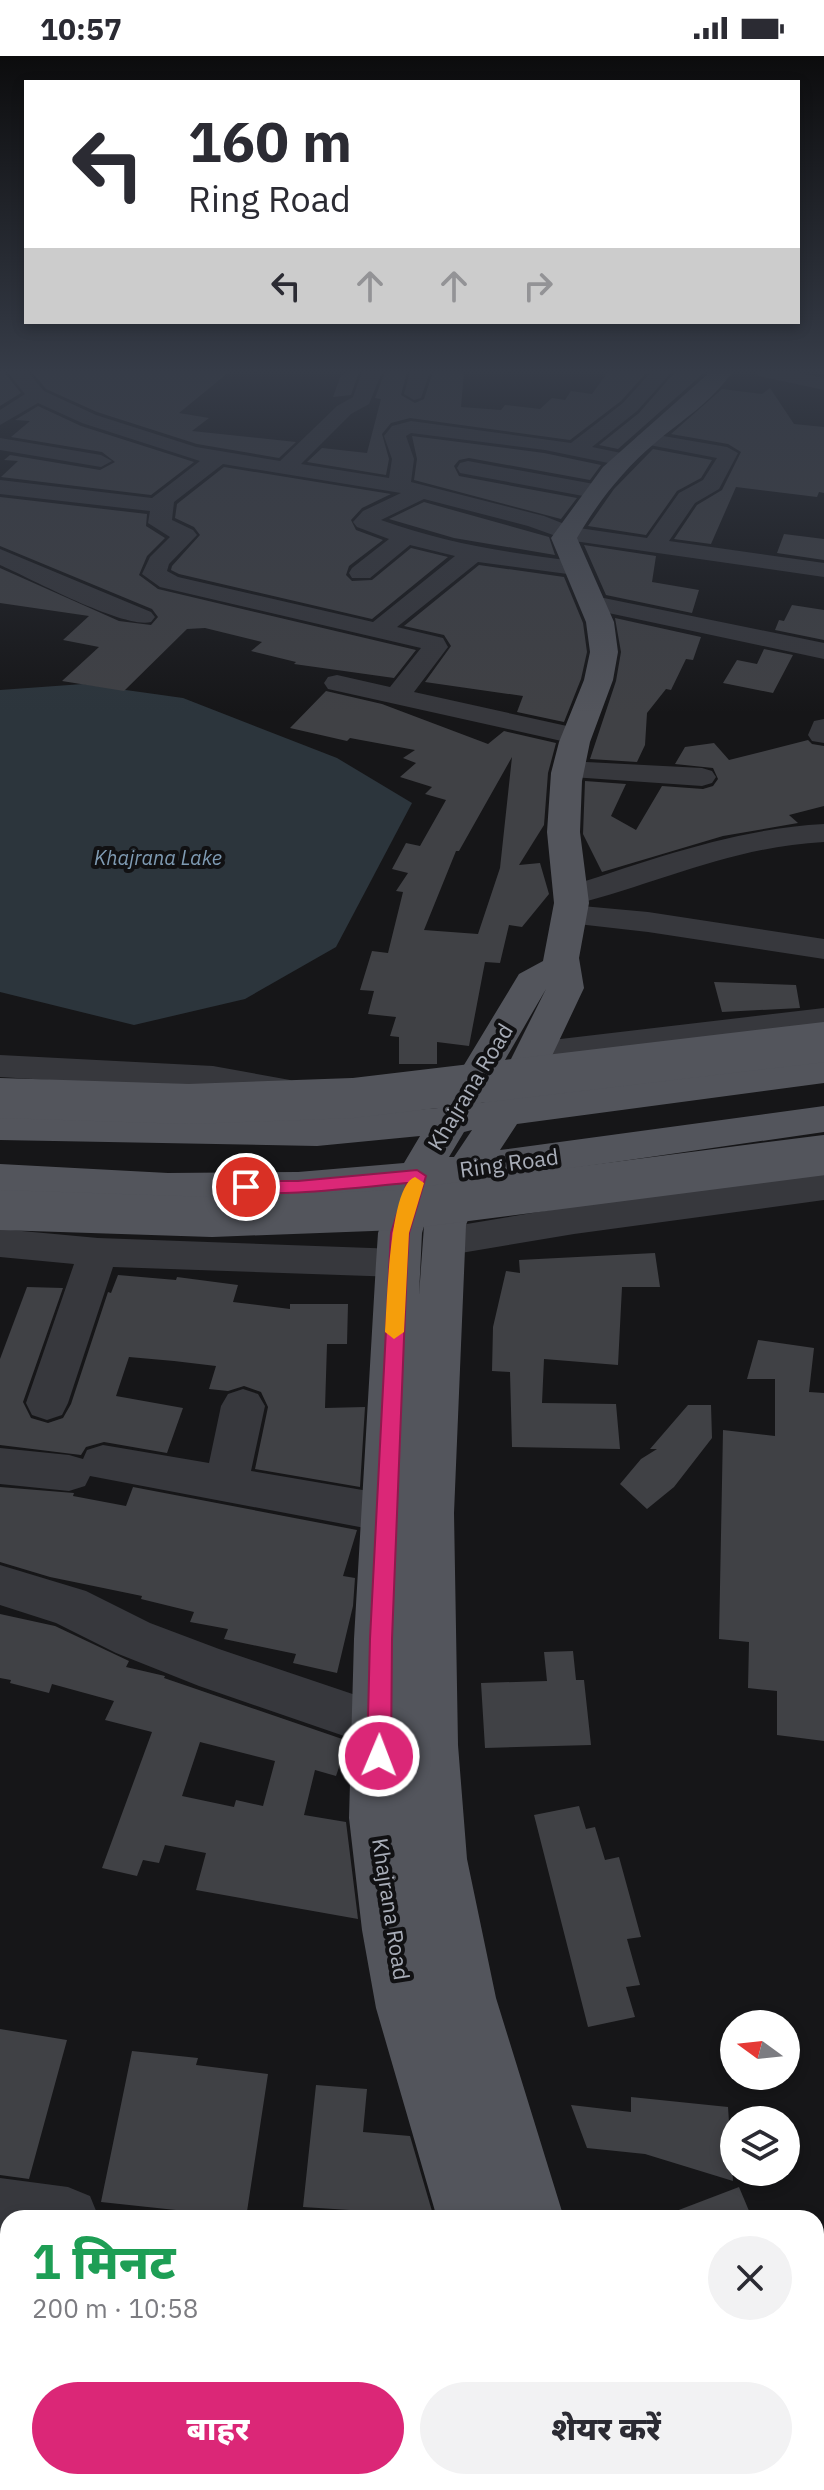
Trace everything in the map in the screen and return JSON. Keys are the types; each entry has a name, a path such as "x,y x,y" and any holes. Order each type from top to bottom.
{"main road":[{"path":"572,906 563,823 567,770 575,736 604,654 603,633 594,603 575,568 564,538 599,486"},
{"name":"Khajrana Road","path":"442,1172 505,1112 535,1053 566,988 558,968 572,906"},
{"name":"Khajrana Road","path":"528,2210 465,1998 438,1859 430,1745 405,1638 407,1513 420,1252 445,1225 442,1172 450,1120 532,982 558,968"},
{"path":"0,1098 189,1104 353,1098 824,1042"},
{"path":"0,1126 317,1132 450,1120 824,1070"},
{"name":"Ring Road","path":"0,1178 168,1188 298,1187 442,1172 824,1119"},
{"name":"Ring Road","path":"2,1239 212,1217 398,1210 824,1155"},
{"name":"Khajrana Road","path":"405,1638 379,1725 378,1818 392,1930 407,2008 469,2210"}],"street":[{"path":"179,486 167,494 161,506 161,525 185,535 154,569 160,578 236,599 435,644 397,696"},
{"path":"388,486 536,521 567,533 824,570"},
{"path":"564,486 594,491"},
{"path":"654,545 687,498 708,486"},
{"path":"0,487 161,506"},
{"path":"410,489 365,521 367,524 473,554 575,568"},
{"path":"361,573 406,537"},
{"path":"377,631 473,554"},
{"path":"0,556 142,617"},
{"path":"0,589 23,567"},
{"path":"594,603 824,651"},
{"path":"337,683 575,736"},
{"path":"567,770 702,777"},
{"path":"572,906 718,850 797,833 824,833"},
{"path":"572,906 648,922 824,949"},
{"path":"535,1053 824,1019"},
{"path":"0,1066 213,1078 277,1088 309,1108 317,1132"},
{"path":"2,1239 98,1252 420,1252 574,1220 824,1187"},
{"path":"47,1403 98,1252"},
{"path":"226,1485 243,1406"},
{"path":"0,1466 86,1468 226,1485 407,1513"},
{"path":"0,1585 69,1606 133,1638 216,1670 379,1725"}],"water":[{"name":"Khajrana Lake","path":"83,684 183,698 337,758 412,803 336,947 245,999 134,1025 0,992 0,690"}],"building":[{"path":"73,486 163,486 151,495"},
{"path":"200,486 339,486 391,494 362,508 351,520 356,530 383,540 349,566 346,575 352,581 372,580 411,548 448,557 372,619 171,570 200,535 194,527 175,518 177,504"},
{"path":"435,486 510,486 577,498 561,519"},
{"path":"617,486 687,486 677,491 646,535 588,526"},
{"path":"724,486 824,486 824,493 819,492 817,497 736,487 711,544 674,539 697,505"},
{"path":"0,497 147,514 146,526 165,538 147,556 139,575 158,589 416,650 394,678 294,664 296,662 251,651 262,642 205,628 187,629 124,691 62,681 99,647 63,640 89,616 0,603 0,568 119,621 151,625 158,617 152,609 0,546"},
{"path":"424,502 549,537 555,555 454,538 389,519"},
{"path":"784,534 824,539 824,560 777,553"},
{"path":"584,545 656,556 652,582 699,590 692,613 606,595"},
{"path":"479,565 564,577 583,623 587,652 581,679 564,722 517,712 523,696 425,682 451,646 444,635 404,626"},
{"path":"792,605 824,610 824,640 775,630"},
{"path":"615,618 701,637 693,660 686,659 671,690 666,689 647,713 645,745 637,762 590,759 616,681 621,652"},
{"path":"764,649 793,655 773,693 723,683 737,660 757,664"},
{"path":"326,691 382,704 488,744 504,731 556,743 548,773 544,825 519,865 540,863 549,894 522,927 509,925 500,963 485,962 469,1046 437,1042 437,1064 399,1064 399,1037 390,1036 396,1017 368,1014 374,991 360,990 372,951 388,953 403,892 396,891 408,873 392,869 406,843 420,846 446,800 425,794 432,787 400,777 416,763 403,758 415,750 350,738 347,741 290,728","holes":["512,757 500,868 478,934 424,930 456,851 459,851"]},
{"path":"808,740 824,746 824,806 789,815 798,823 723,836 602,872 583,834 585,781 626,784 611,816 636,830 662,786 703,789 713,786 718,779 713,768 675,764 685,747 714,743 729,760"},
{"path":"714,982 796,985 800,1008 722,1012"},
{"path":"655,1253 660,1287 622,1287 618,1365 544,1359 542,1403 616,1404 620,1449 512,1447 510,1372 492,1371 493,1327 506,1271 520,1273 519,1260"},
{"path":"118,1275 176,1280 177,1277 238,1285 233,1302 290,1309 290,1304 348,1304 347,1344 327,1344 325,1408 365,1407 360,1487 255,1469 268,1407 261,1392 244,1386 228,1391 209,1389 216,1366 174,1361 129,1357 116,1396 183,1408 167,1453 104,1442 86,1447 81,1455 0,1445 0,1359 27,1287 63,1288 23,1402 31,1418 48,1423 63,1418 71,1404 108,1292 111,1293"},
{"path":"758,1340 814,1348 809,1392 824,1393 824,1741 777,1735 777,1691 748,1688 749,1642 719,1639 723,1430 775,1436 775,1379 747,1379"},
{"path":"688,1405 711,1405 712,1438 674,1487 647,1509 620,1484 641,1459 657,1449 650,1449"},
{"path":"0,1487 74,1493 73,1496 126,1506 133,1487 357,1530 343,1576 355,1578 353,1606 337,1673 293,1663 296,1654 224,1639 228,1629 190,1622 194,1612 141,1599 142,1596 50,1577 0,1562"},
{"path":"0,1614 55,1626 129,1661 126,1667 165,1676 348,1741 336,1776 315,1770 304,1815 346,1822 358,1919 196,1890 206,1853 165,1845 159,1863 143,1860 137,1876 102,1868 152,1732 105,1720 114,1701 52,1684 49,1693 0,1678","holes":["200,1742 275,1761 263,1806 236,1800 234,1807 182,1796"]},
{"path":"573,1651 576,1680 584,1680 591,1745 485,1748 481,1683 547,1681 544,1652"},
{"path":"579,1806 586,1829 595,1827 605,1860 619,1857 641,1937 627,1939 640,1985 626,1987 635,2017 588,2027 534,1815"},
{"path":"0,2029 67,2040 29,2179 0,2175"},
{"path":"132,2051 198,2058 196,2065 268,2074 247,2210 176,2210 101,2202"},
{"path":"316,2085 367,2089 363,2132 410,2136 432,2210 303,2207"},
{"path":"631,2097 720,2106 720,2177 645,2154 587,2148 571,2105 631,2112"},
{"path":"739,2187 749,2210 679,2210"}],"slow traffic":[{"path":"394,1332 400,1233 415,1183"}],"route":[{"path":"246,1187 298,1187 417,1176 400,1233 398,1263 381,1639 379,1756"}]}
